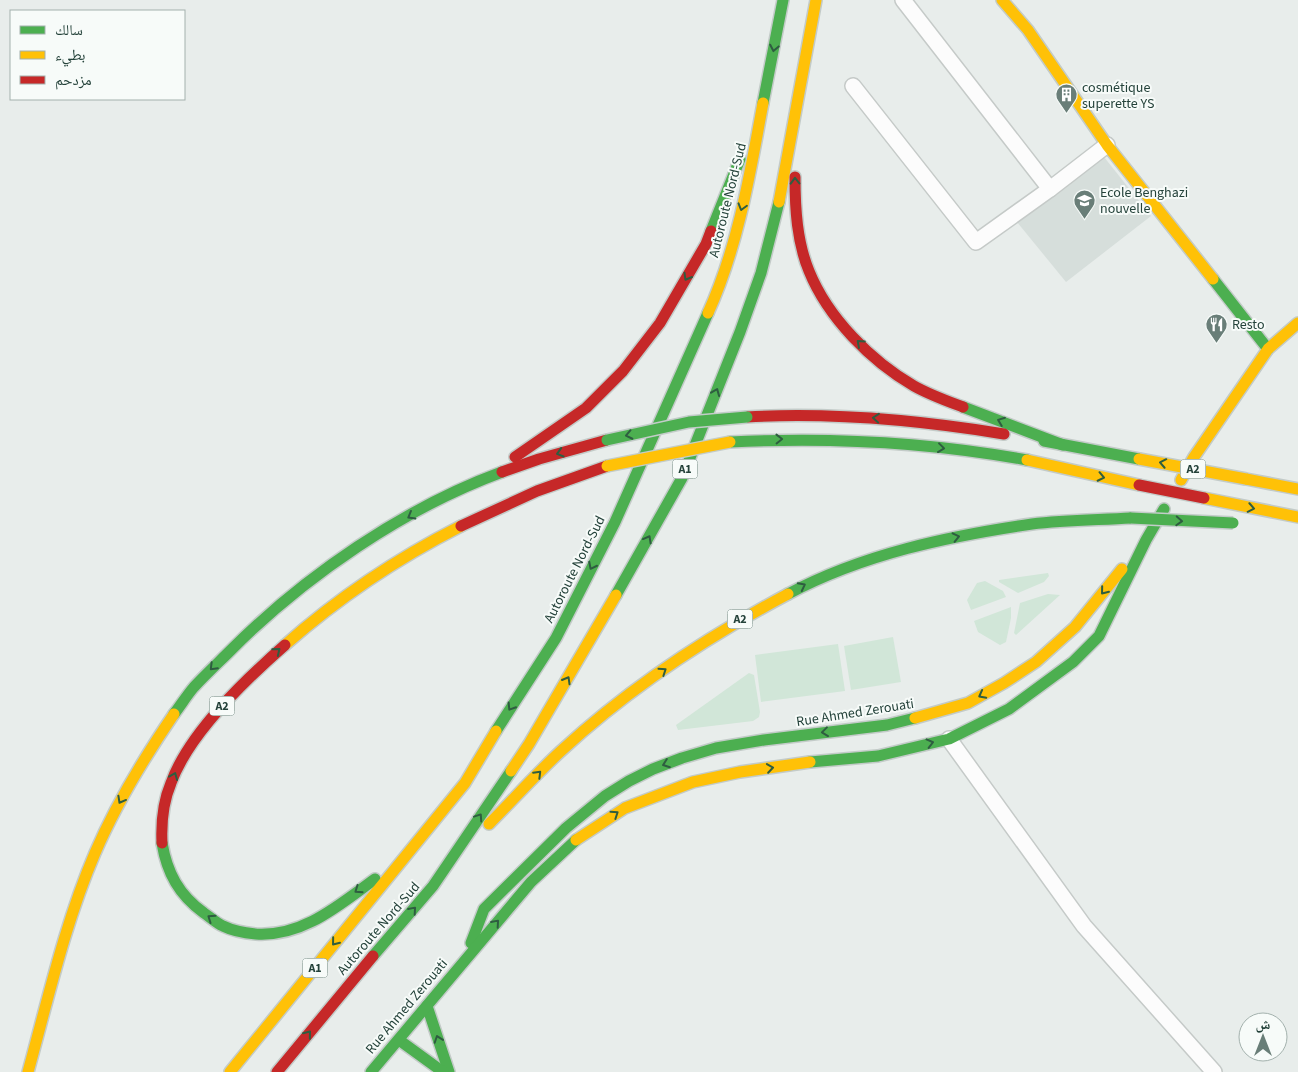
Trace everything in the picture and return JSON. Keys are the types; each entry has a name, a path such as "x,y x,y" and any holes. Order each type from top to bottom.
{"main road":[{"name":"Autoroute Nord-Sud","path":"230,1072 398,863 465,783 509,710 556,638 615,522 721,284 745,199 783,0"},
{"name":"Autoroute Nord-Sud","path":"277,1072 348,985 433,886 529,744 682,478 740,332 761,273 777,211 816,0"},
{"path":"1002,0 1028,30 1107,145 1268,349"},
{"path":"479,481 586,408 623,371 660,323 706,244 767,87"},
{"path":"796,108 794,179 796,214 804,252 814,282 831,309 856,340 909,382 946,400 1063,445"},
{"path":"1146,540 1194,457 1268,349 1298,323"},
{"path":"28,1072 74,910 95,853 115,811 147,753 193,688 250,631 312,578 380,534 438,500 479,481 539,459 607,440 689,422 782,414 829,415 900,420 985,431 1063,445"},
{"name":"A2","path":"398,863 315,920 283,933 250,934 222,926 197,908 178,889 166,862 161,833 164,802 177,769 211,718 265,661 341,600 399,561 461,527 527,496 607,466 730,442 776,439 845,440 923,446 996,455 1298,517"},
{"name":"A2","path":"1063,445 1298,489"},
{"name":"A2","path":"433,886 490,823 561,751 633,691 744,616 810,582 893,551 966,535 1034,524 1131,518 1238,524"},
{"name":"Rue Ahmed Zerouati","path":"371,1072 531,882 575,841 625,808 693,782 740,772 793,764 878,756 949,739 1009,709 1074,662 1099,636 1146,540"},
{"name":"Rue Ahmed Zerouati","path":"464,960 484,909 566,828 605,796 628,781 682,758 716,748 887,725 968,703 1004,684 1036,662 1075,627 1146,540"},
{"path":"427,1006 449,1072"},
{"path":"399,1040 444,1072"}],"street":[{"path":"903,0 1050,189"},
{"path":"853,86 976,242 1107,145"},
{"path":"949,739 1084,926 1214,1072"}],"shaded area":[{"name":"Ecole Benghazi nouvelle","path":"1104,157 1151,216 1066,282 1017,222"}],"green space":[{"path":"1048,573 1049,576 1044,582 1018,593 999,582 999,580"},
{"path":"985,581 1003,591 1006,597 971,610 967,600 977,583"},
{"path":"1048,594 1060,595 1016,635 1014,633 1020,603"},
{"path":"1011,607 1011,618 1006,642 1000,645 978,632 974,621"},
{"path":"893,637 901,682 851,690 844,646"},
{"path":"838,644 845,691 761,702 755,655"},
{"path":"749,673 754,675 760,712 759,717 753,721 678,730 676,725"}],"traffic: fast":[{"path":"763,103 783,0"},
{"path":"711,231 740,159"},
{"path":"616,595 682,478 740,332 761,273 779,202"},
{"path":"1213,279 1268,349"},
{"path":"496,731 556,638 615,522 708,313"},
{"path":"963,407 1063,445"},
{"path":"607,440 689,422 747,417"},
{"path":"730,442 804,440 879,442 953,449 1027,460"},
{"path":"1044,441 1139,459"},
{"path":"174,714 194,687 232,649 291,596 324,570 393,525 429,505 465,487 502,472"},
{"path":"810,762 878,756 949,739 1009,709 1073,662 1099,636 1146,540 1164,509"},
{"path":"788,594 817,580 876,557 969,534 1032,524 1131,518"},
{"path":"1131,518 1233,523"},
{"path":"471,943 484,909 566,828 605,796 629,781 653,769 716,748 764,740 887,725 915,718"},
{"path":"373,956 433,886 511,771"},
{"path":"371,1072 531,882 576,840"},
{"path":"162,843 171,874 188,899 218,923 243,932 273,934 305,925 334,909 375,879"},
{"path":"427,1006 449,1072"},
{"path":"399,1040 443,1072"}],"traffic: slow":[{"path":"779,202 816,0"},
{"path":"1002,0 1028,30 1107,145 1213,279"},
{"path":"708,313 727,262 742,210 763,103"},
{"path":"1181,480 1194,457 1268,349 1298,323"},
{"path":"607,466 730,442"},
{"path":"1139,459 1246,479"},
{"path":"1027,460 1139,485"},
{"path":"1246,479 1298,489"},
{"path":"1204,498 1298,517"},
{"path":"285,645 326,611 369,580 414,551 461,526"},
{"path":"915,718 968,703 1036,662 1075,627 1122,569"},
{"path":"489,824 552,760 586,728 613,707 699,646 788,594"},
{"path":"511,771 529,744 616,595"},
{"path":"28,1072 66,934 95,853 131,782 174,714"},
{"path":"230,1072 465,783 496,731"},
{"path":"576,840 625,808 693,782 740,772 810,762"}],"traffic: jam":[{"path":"795,177 799,237 809,271 827,305 852,337 882,364 920,389 963,407"},
{"path":"515,457 586,408 623,371 660,323 706,244 711,231"},
{"path":"747,417 844,416 876,418 1004,434"},
{"path":"502,472 539,459 607,440"},
{"path":"461,526 537,491 607,466"},
{"path":"1139,485 1204,498"},
{"path":"162,843 164,805 179,764 204,727 220,708 285,645"},
{"path":"277,1072 373,956"}],"place":[{"name":"cosmétique superette YS","path":"1066,114"},
{"name":"Ecole Benghazi nouvelle","path":"1084,219"},
{"name":"Resto","path":"1216,343"}]}
